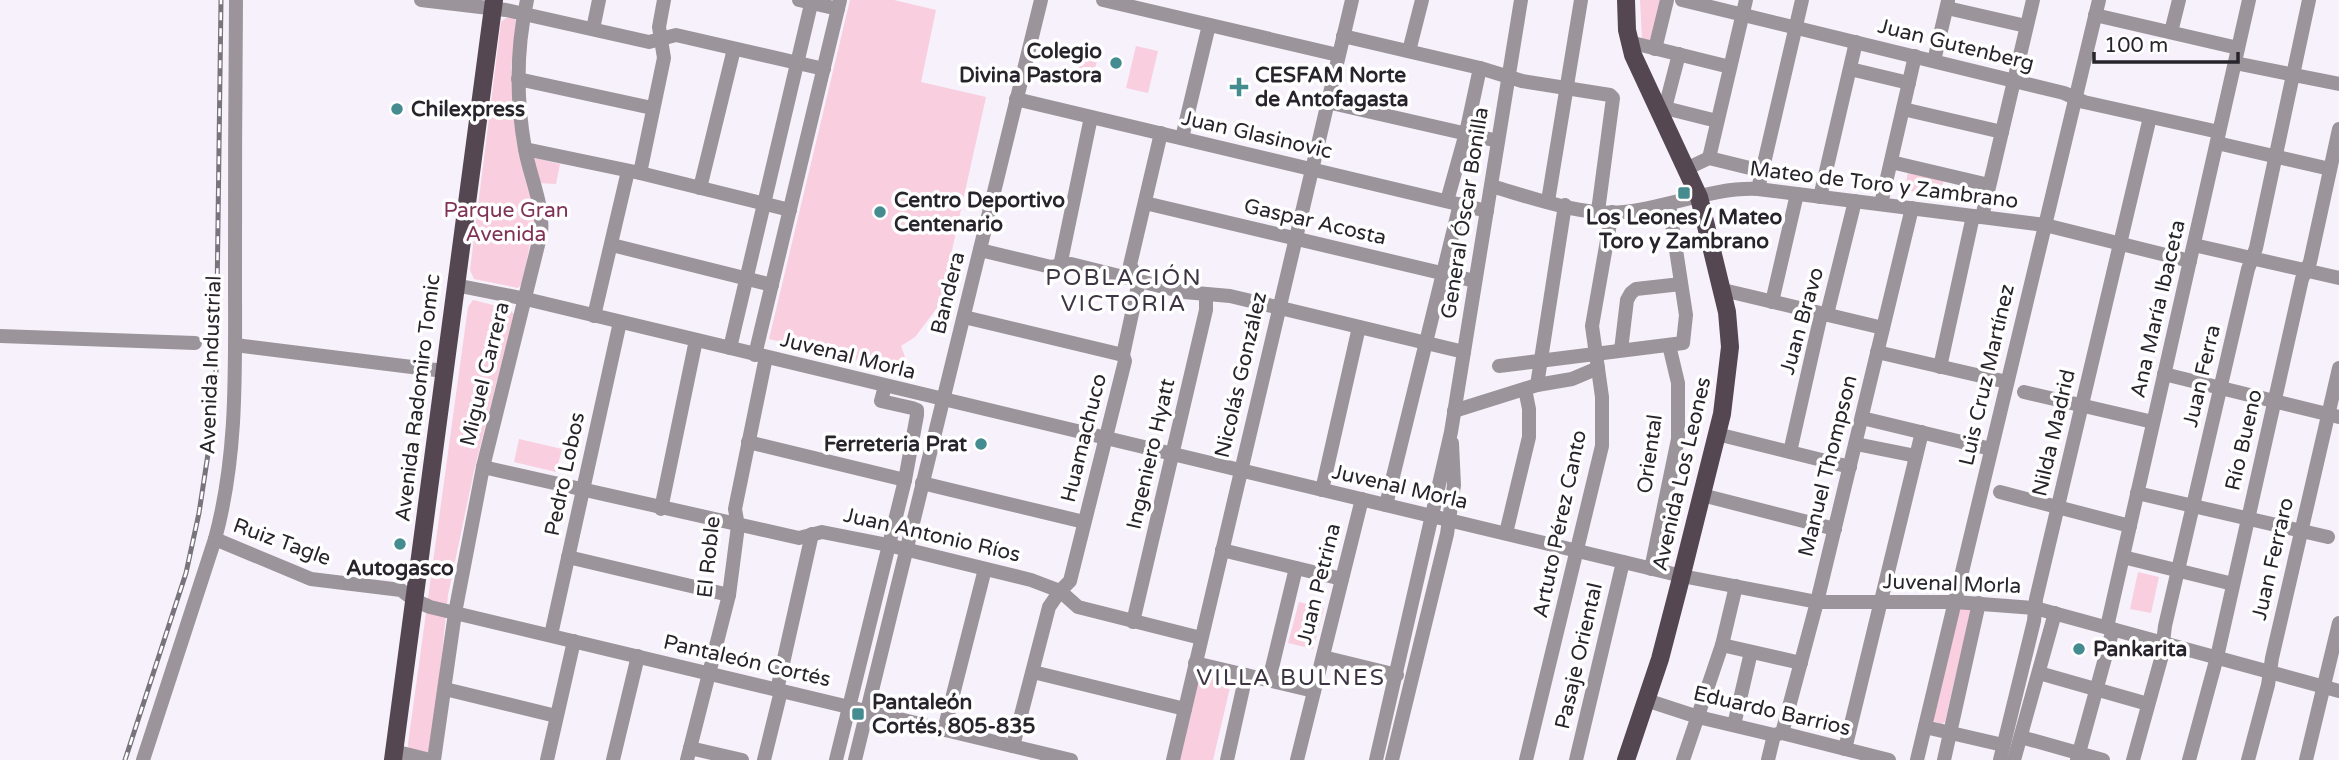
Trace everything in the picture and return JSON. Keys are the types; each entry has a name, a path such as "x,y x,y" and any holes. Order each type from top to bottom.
{"main road":[{"name":"Avenida Los Leones","path":"1626,0 1629,42 1699,197 1723,290 1730,354 1717,434 1682,576 1626,760"},
{"name":"Avenida Radomiro Tomic","path":"394,755 493,5"}],"street":[{"name":"Avenida Industrial","path":"143,760 215,539 231,455 235,345 236,0"},
{"path":"421,0 526,7 593,29 649,42 662,41 676,35 824,69"},
{"path":"593,29 599,0"},
{"path":"594,316 664,58 659,27 664,0"},
{"name":"Bandera","path":"855,760 1041,0"},
{"path":"1103,0 1152,6 1209,25 1338,55"},
{"name":"Nicolás González","path":"1173,760 1352,0"},
{"path":"1409,51 1422,0"},
{"name":"General Óscar Bonilla","path":"1376,760 1451,432 1521,0"},
{"path":"1548,201 1581,0"},
{"path":"1655,49 1667,0"},
{"path":"1758,189 1802,0"},
{"path":"1940,367 1977,216 1989,185 2033,0"},
{"path":"2171,32 2179,0"},
{"name":"Ana María Ibaceta","path":"2078,757 2097,690 2137,493 2249,0"},
{"name":"Juan Ferra","path":"2133,760 2252,258 2309,0"},
{"path":"730,348 797,63 807,1 839,5"},
{"name":"Juan Gutenberg","path":"1688,1 1745,7 1796,28 2064,93 2084,102 2150,117 2275,157 2330,169"},
{"path":"1934,61 1948,4 2026,26"},
{"name":"El Roble","path":"689,754 729,595 738,526 736,509 772,285 839,5"},
{"name":"Miguel Carrera","path":"432,760 455,612 483,467 541,233 542,219 519,111 519,50 526,7"},
{"path":"1686,169 1709,158 1745,7"},
{"path":"2097,7 2171,32 2238,48"},
{"name":"Luis Cruz Martínez","path":"1917,760 2097,7"},
{"path":"1182,138 1209,25"},
{"path":"1343,36 1480,68 1522,81 1567,88"},
{"path":"1629,42 1730,67"},
{"path":"1820,197 1856,42"},
{"path":"699,188 734,49"},
{"path":"1679,54 1662,110 1717,121"},
{"path":"1881,204 1915,56"},
{"path":"2235,63 2339,84"},
{"name":"General Óscar Bonilla","path":"1385,505 1442,274 1480,68"},
{"path":"1850,69 1909,83"},
{"path":"518,79 652,108"},
{"name":"Artuto Pérez Canto","path":"1526,760 1602,446 1603,412 1592,334 1605,212 1613,98 1610,95 1567,88"},
{"name":"Juan Glasinovic","path":"1016,99 1487,211"},
{"path":"1327,102 1498,141"},
{"path":"1903,109 2001,132"},
{"path":"1060,266 1091,117"},
{"name":"Nilda Madrid","path":"2001,753 2150,117"},
{"name":"Río Bueno","path":"2189,760 2217,657 2302,279 2310,262 2339,129"},
{"name":"Huamachuco","path":"1020,752 1033,672 1049,607 1070,581 1125,361 1123,355 1139,281 1130,265 1161,134"},
{"path":"525,149 790,210"},
{"name":"Mateo de Toro y Zambrano","path":"1709,158 1762,171"},
{"name":"Mateo de Toro y Zambrano","path":"1891,162 1989,185"},
{"name":"Mateo de Toro y Zambrano","path":"1491,186 1605,212 1626,212 1736,189 1758,189 2045,225 2190,261"},
{"path":"1772,302 1797,194"},
{"name":"Juan Bravo","path":"1790,452 1820,319 1828,310 1855,201"},
{"name":"Gaspar Acosta","path":"1145,203 1475,281"},
{"name":"Oriental","path":"1651,569 1678,439 1676,344 1686,315 1669,204"},
{"path":"1506,533 1529,437 1531,387 1539,360 1565,205"},
{"name":"Manuel Thompson","path":"1768,760 1801,663 1817,602 1912,208"},
{"path":"612,244 772,285"},
{"path":"2194,245 2339,278"},
{"path":"980,250 1051,267 1071,264 1184,292 1230,296 1464,352"},
{"path":"1621,350 1627,300 1631,293 1636,289 1681,284"},
{"name":"Juvenal Morla","path":"455,285 526,299 1682,576 1817,602 1955,602 2035,608 2332,688"},
{"path":"1723,290 1883,328"},
{"name":"Ingeniero Hyatt","path":"1133,622 1206,310 1206,294"},
{"path":"964,317 1123,355"},
{"name":"Pedro Lobos","path":"551,635 620,322"},
{"path":"1322,490 1359,327"},
{"path":"0,336 195,343"},
{"path":"661,509 696,341"},
{"path":"1454,411 1531,387 1572,379 1597,361 1621,350 1676,344"},
{"path":"235,345 444,371"},
{"path":"1877,352 2007,382"},
{"path":"1499,366 1539,360 1597,361"},
{"name":"Juan Ferraro","path":"2248,760 2301,531 2334,416 2339,368"},
{"path":"2164,374 2334,416"},
{"path":"836,760 905,480 917,410 881,401 885,386"},
{"path":"2024,392 2153,422"},
{"path":"1861,418 1991,449"},
{"name":"General Óscar Bonilla","path":"1392,760 1450,520 1454,465 1451,432"},
{"path":"1845,749 1922,432"},
{"path":"1717,434 1850,467"},
{"path":"748,442 905,480"},
{"path":"1856,444 1916,456"},
{"name":"Juan Antonio Ríos","path":"483,467 799,538 822,532 888,545 1031,580 1060,591 1078,607 1201,638"},
{"path":"922,483 1084,522"},
{"path":"2000,492 2130,526"},
{"path":"2137,493 2328,537"},
{"path":"1702,495 1835,528"},
{"name":"Juan Petrina","path":"1297,760 1362,499"},
{"path":"764,760 812,534"},
{"name":"Ruiz Tagle","path":"215,539 311,579 395,588 403,590 414,600"},
{"path":"1222,550 1342,579"},
{"path":"568,557 729,595"},
{"path":"2123,557 2233,584"},
{"name":"Pasaje Oriental","path":"1576,760 1623,562"},
{"path":"1269,680 1296,568"},
{"path":"944,730 985,569"},
{"path":"1683,760 1722,645 1737,586"},
{"name":"Pantaleón Cortés","path":"414,600 944,730 1020,752 1071,760"},
{"path":"1944,760 1979,603"},
{"path":"2014,760 2055,613"},
{"path":"2305,760 2332,688 2339,623"},
{"path":"547,760 573,641"},
{"path":"1722,645 1801,663"},
{"path":"1734,725 1751,652"},
{"path":"613,760 638,656"},
{"path":"1323,657 1397,675"},
{"path":"1195,663 1314,691"},
{"path":"1033,672 1185,709"},
{"path":"2039,673 2148,704"},
{"path":"1227,760 1246,675"},
{"path":"445,689 556,716"},
{"name":"Eduardo Barrios","path":"1646,700 1734,725 1889,760"},
{"path":"1925,727 1951,733 2001,753"},
{"path":"2021,737 2078,757 2103,760"},
{"path":"689,754 742,760"},
{"path":"394,755 432,760"}],"green space":[{"name":"Centro Deportivo Centenario","path":"850,0 894,0 936,10 921,82 986,97 940,304 915,337 901,346 905,357 901,371 769,339"},
{"path":"1640,0 1664,0 1651,40 1642,40"},
{"name":"Parque Gran Avenida","path":"506,18 514,18 517,22 511,68 514,105 535,219 522,284 518,288 474,279 470,270 501,22"},
{"path":"1082,42 1100,46 1093,78 1075,74"},
{"path":"1136,46 1158,51 1148,93 1126,88"},
{"path":"535,158 560,164 556,184 538,183 533,161"},
{"path":"1908,171 1944,179 1940,197 1905,190"},
{"name":"Parque Gran Avenida","path":"473,300 509,309 514,314 474,471 448,595 431,760 409,753 408,744 468,307"},
{"path":"519,439 562,449 556,472 514,462"},
{"path":"2138,572 2159,577 2151,613 2130,609"},
{"path":"1299,602 1324,608 1313,649 1288,643"},
{"path":"1972,606 1945,722 1942,724 1931,720 1959,611"},
{"path":"1205,673 1232,679 1213,760 1177,760 1197,678"}],"railway":[{"path":"125,760 186,573 208,454 216,371 221,0"}],"place":[{"name":"Colegio Divina Pastora","path":"1116,63"},
{"name":"CESFAM Norte de Antofagasta","path":"1239,87"},
{"name":"Chilexpress","path":"397,109"},
{"name":"Los Leones / Mateo Toro y Zambrano","path":"1684,193"},
{"name":"Centro Deportivo Centenario","path":"880,212"},
{"name":"Ferreteria Prat","path":"981,444"},
{"name":"Autogasco","path":"400,544"},
{"name":"Pankarita","path":"2079,649"},
{"name":"Pantaleón Cortés, 805-835","path":"858,714"}],"district":[{"name":"POBLACIÓN VICTORIA","path":"1124,291"},
{"name":"VILLA BULNES","path":"1291,678"}]}
